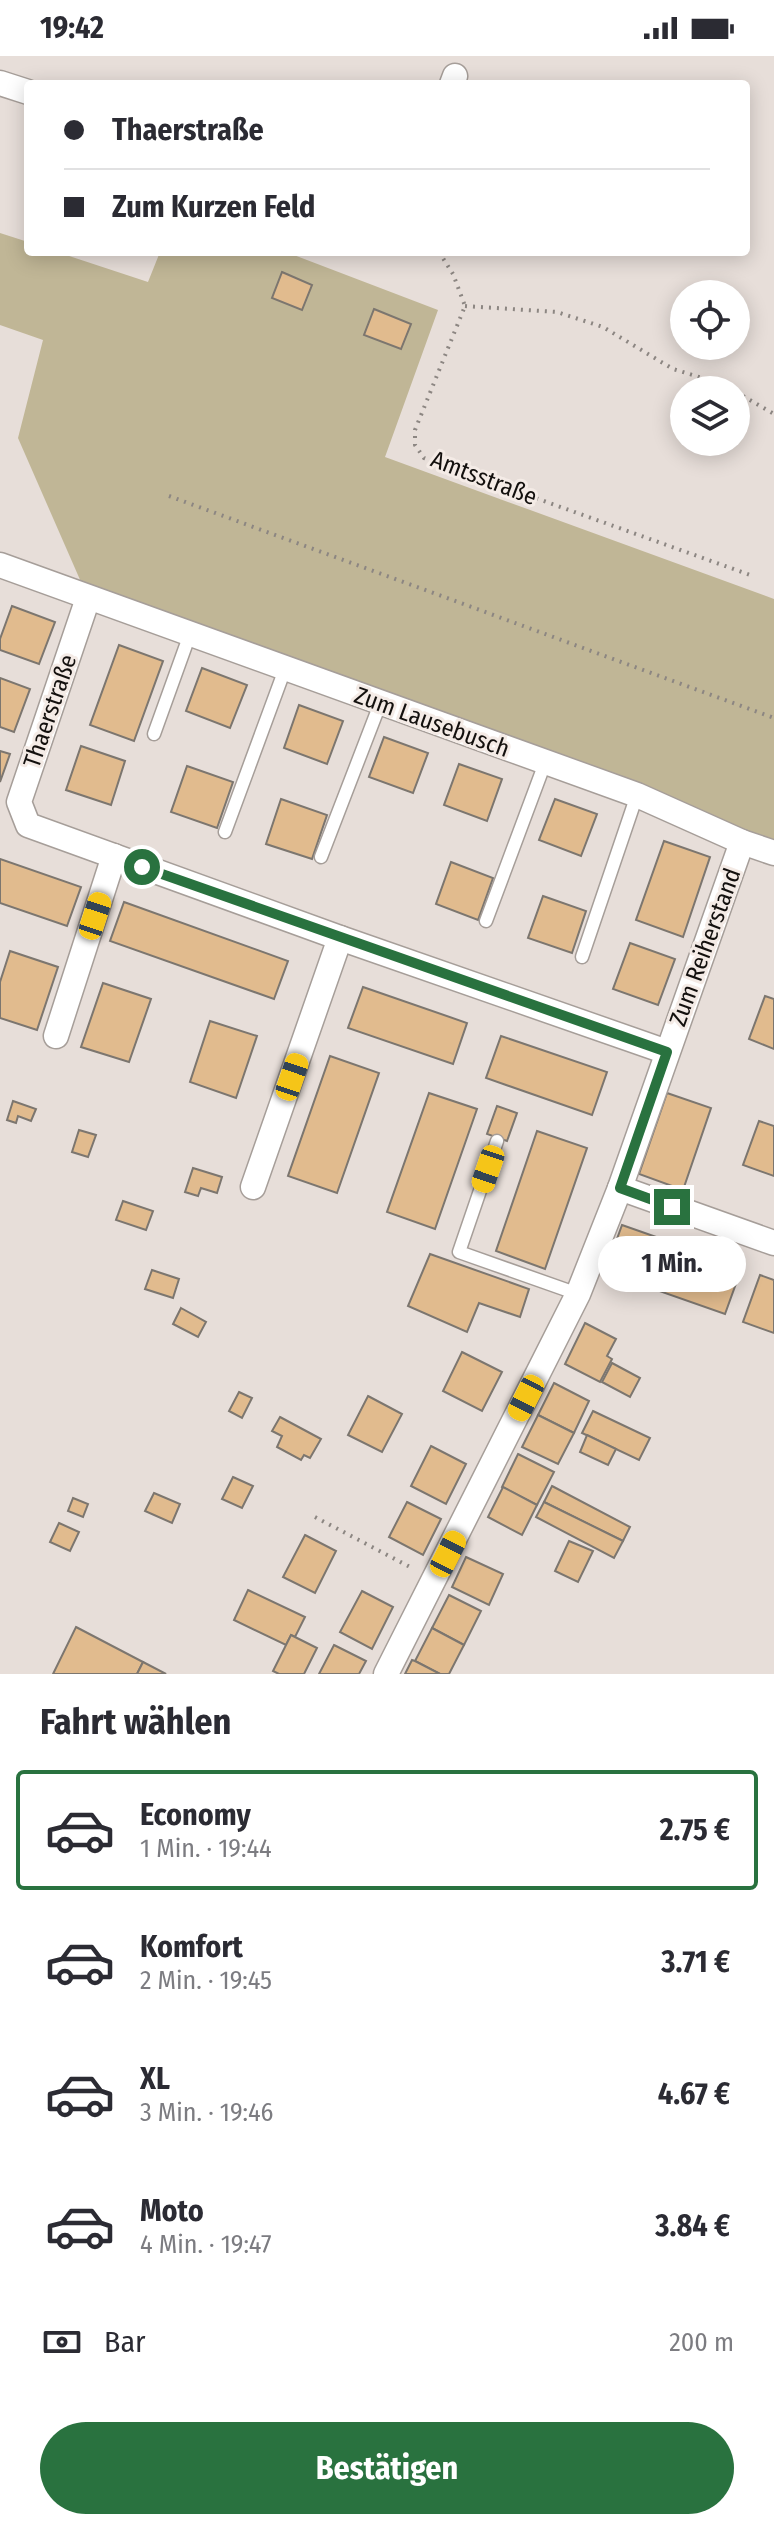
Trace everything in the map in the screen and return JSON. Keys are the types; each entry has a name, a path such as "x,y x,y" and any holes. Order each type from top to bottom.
{"street":[{"path":"0,83 24,91"},
{"path":"0,565 88,598"},
{"name":"Zum Lausebusch","path":"88,598 637,795 774,853"},
{"name":"Thaerstraße","path":"88,598 19,802 28,825 667,1052"},
{"name":"Zum Reiherstand","path":"667,1052 742,842"},
{"path":"56,1036 114,856"},
{"path":"253,1187 340,938"},
{"path":"386,1674 578,1294 620,1188 667,1052"},
{"path":"620,1188 774,1243"}],"lane":[{"path":"154,734 190,634"},
{"path":"225,832 285,669"},
{"path":"321,857 380,704"},
{"path":"486,921 545,763"},
{"path":"582,957 637,795"},
{"path":"497,1141 459,1252 578,1294"}],"path":[{"path":"442,256 453,274 465,306 557,312 603,327 673,369 696,376"},
{"name":"Amtsstraße","path":"465,306 415,430 415,445 424,458 753,576"},
{"path":"750,400 774,414"},
{"path":"169,496 774,718"},
{"path":"315,1517 435,1580"}],"shaded area":[{"path":"0,233 24,241 24,256 69,256 148,282 158,256 296,256 438,310 385,457 774,599 774,853 88,598 18,438 43,340 0,325"}],"building":[{"path":"282,272 312,285 302,310 272,298"},
{"path":"374,309 411,324 401,349 364,335"},
{"path":"12,606 55,622 39,664 0,650 0,639"},
{"path":"119,645 163,661 134,741 90,725"},
{"path":"202,668 247,685 230,728 186,711"},
{"path":"0,678 30,689 14,732 0,727"},
{"path":"299,705 343,721 327,764 284,748"},
{"path":"384,737 428,753 413,793 369,777"},
{"path":"81,746 125,761 111,805 66,790"},
{"path":"0,751 10,754 0,782"},
{"path":"459,764 502,779 487,821 444,805"},
{"path":"187,766 233,782 217,828 171,812"},
{"path":"281,799 327,815 312,859 266,844"},
{"path":"555,799 597,814 581,856 539,840"},
{"path":"664,841 710,857 683,937 636,920"},
{"path":"0,859 81,887 67,926 0,903"},
{"path":"451,862 493,878 478,920 436,904"},
{"path":"543,896 586,911 572,953 528,938"},
{"path":"124,902 288,961 274,999 110,941"},
{"path":"630,943 675,959 658,1005 613,989"},
{"path":"10,951 58,967 37,1030 0,1018 0,982"},
{"path":"103,983 151,999 129,1062 81,1047"},
{"path":"363,987 467,1023 453,1064 348,1028"},
{"path":"765,996 774,999 774,1049 749,1039"},
{"path":"210,1021 257,1036 236,1098 190,1082"},
{"path":"501,1036 607,1072 592,1115 486,1078"},
{"path":"330,1056 379,1073 337,1193 288,1176"},
{"path":"429,1093 477,1109 435,1229 387,1212"},
{"path":"667,1093 711,1108 683,1190 639,1174"},
{"path":"13,1101 36,1109 31,1121 18,1116 16,1123 7,1120"},
{"path":"497,1106 517,1113 507,1141 487,1134"},
{"path":"759,1121 774,1126 774,1176 743,1165"},
{"path":"79,1130 96,1135 88,1157 72,1152"},
{"path":"537,1131 587,1148 545,1269 496,1251"},
{"path":"193,1168 222,1177 217,1193 201,1188 198,1196 185,1192"},
{"path":"123,1201 153,1211 146,1230 116,1220"},
{"path":"622,1225 742,1267 725,1314 605,1272"},
{"path":"430,1254 529,1289 520,1317 479,1303 467,1332 408,1306"},
{"path":"152,1270 179,1279 173,1298 145,1289"},
{"path":"760,1275 774,1280 774,1333 743,1322"},
{"path":"181,1308 206,1322 198,1337 173,1324"},
{"path":"585,1323 616,1339 607,1356 612,1359 600,1382 565,1364"},
{"path":"462,1352 502,1372 482,1411 443,1391"},
{"path":"612,1363 640,1378 630,1397 602,1382"},
{"path":"554,1383 589,1401 574,1433 538,1415"},
{"path":"239,1392 252,1398 242,1418 229,1411"},
{"path":"368,1396 402,1414 382,1452 348,1435"},
{"path":"593,1411 650,1438 639,1460 582,1433"},
{"path":"538,1415 574,1433 558,1464 522,1447"},
{"path":"280,1417 321,1439 310,1458 304,1455 301,1460 277,1447 282,1436 272,1431"},
{"path":"587,1435 616,1449 608,1465 580,1452"},
{"path":"431,1446 466,1464 446,1504 411,1486"},
{"path":"518,1454 554,1472 537,1505 502,1487"},
{"path":"233,1477 253,1486 242,1508 222,1499"},
{"path":"552,1486 630,1527 623,1541 544,1502"},
{"path":"503,1487 537,1505 522,1535 488,1517"},
{"path":"154,1493 180,1504 172,1523 145,1511"},
{"path":"73,1498 88,1504 83,1517 68,1511"},
{"path":"407,1502 441,1519 423,1555 389,1537"},
{"path":"544,1502 623,1541 614,1558 536,1517"},
{"path":"59,1523 79,1532 70,1551 50,1542"},
{"path":"305,1535 336,1551 315,1593 283,1577"},
{"path":"569,1541 593,1551 578,1582 555,1571"},
{"path":"466,1557 503,1574 489,1605 452,1587"},
{"path":"248,1590 305,1617 295,1637 291,1635 286,1645 234,1620"},
{"path":"362,1591 393,1607 372,1649 340,1632"},
{"path":"449,1595 481,1611 464,1645 432,1628"},
{"path":"76,1627 143,1662 137,1674 53,1674"},
{"path":"432,1628 464,1645 449,1674 440,1674 415,1661"},
{"path":"291,1635 317,1648 304,1674 279,1674 273,1671"},
{"path":"334,1645 366,1661 359,1674 319,1674"},
{"path":"412,1660 415,1661 440,1674 405,1674"},
{"path":"143,1662 166,1674 137,1674"}],"route":[{"path":"142,867 667,1052 620,1188 672,1207"}]}
